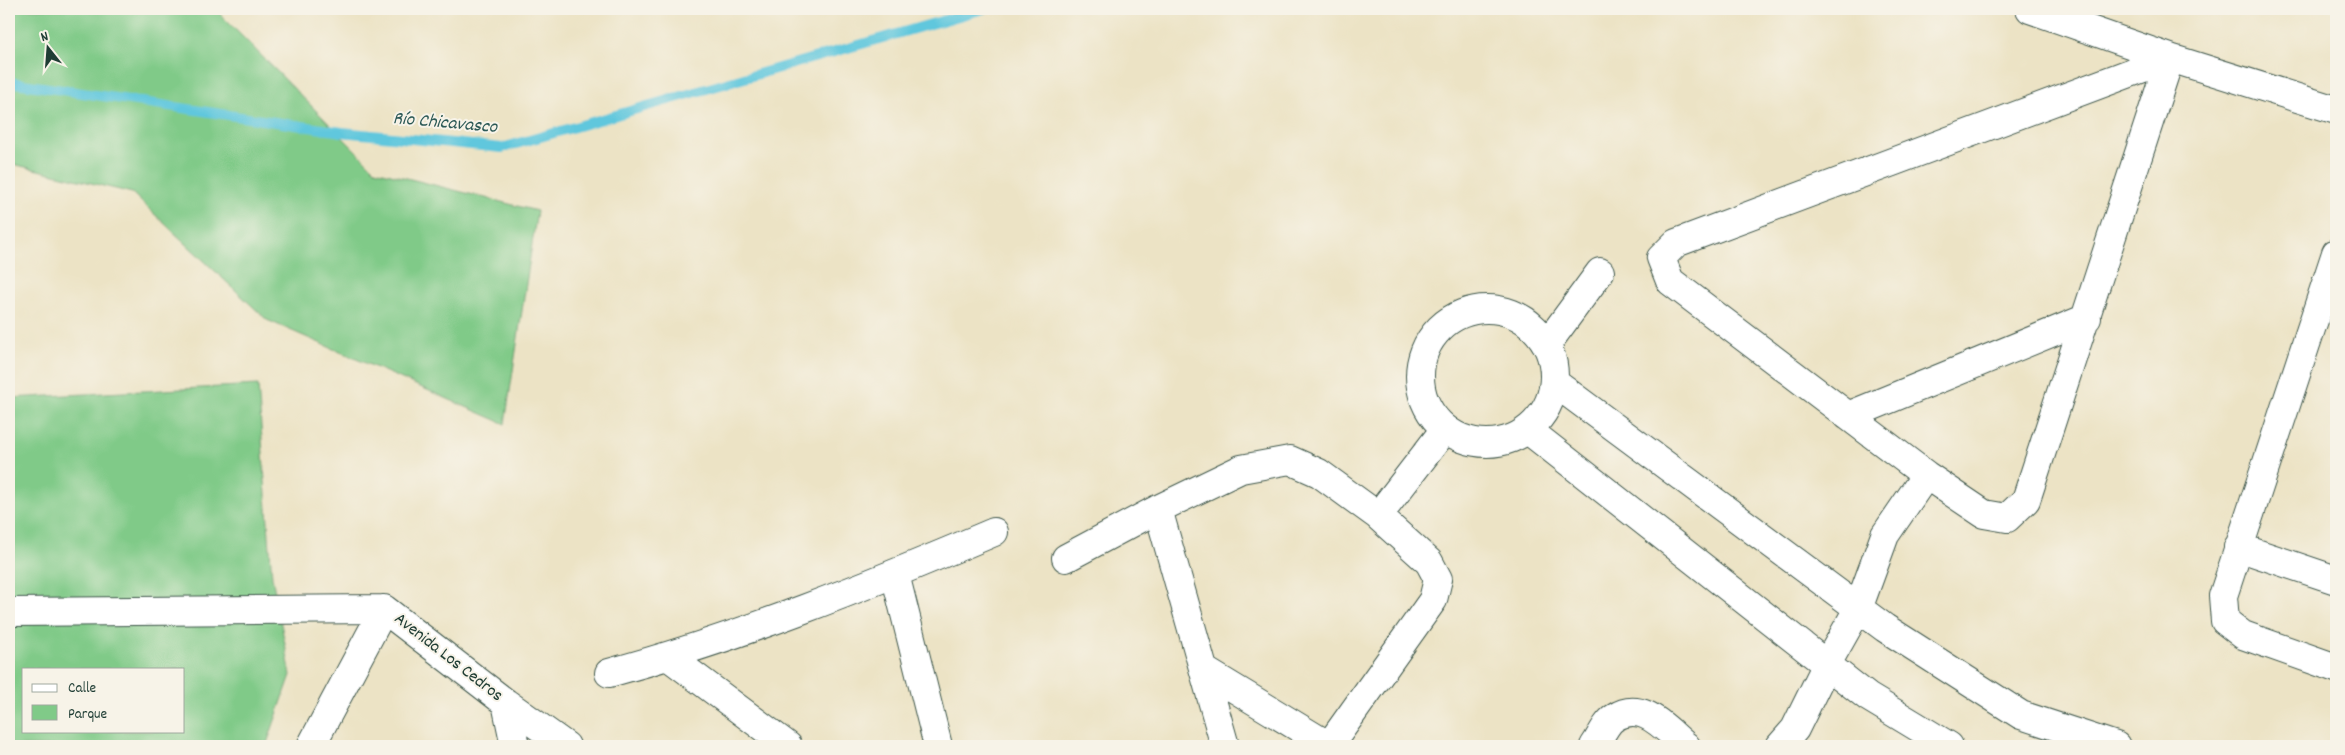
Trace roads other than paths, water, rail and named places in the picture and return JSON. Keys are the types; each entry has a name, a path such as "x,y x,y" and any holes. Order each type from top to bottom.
{"street":[{"path":"2030,9 2170,58 2336,110"},
{"path":"2170,58 2087,318 2026,500 2007,518 1984,514 1926,475 1670,281 1661,258 1676,243 2170,58"},
{"path":"2336,253 2223,596 2226,621 2243,634 2336,668"},
{"path":"1547,344 1600,272"},
{"path":"1480,308 1519,315 1547,344 1555,383 1546,409 1528,430 1508,440 1486,444 1464,440 1445,430 1422,397 1421,357 1443,323 1480,308"},
{"path":"1848,416 2087,318"},
{"path":"1555,383 1858,609 2021,715 2116,746"},
{"path":"1378,516 1445,430"},
{"path":"1528,430 1868,697 1949,746"},
{"path":"1066,558 1158,509 1241,469 1290,460 1319,473 1378,516 1429,562 1438,579 1433,600 1329,746 1204,670"},
{"path":"1780,746 1795,729 1827,664 1858,609 1885,534 1926,475"},
{"path":"1158,509 1225,746"},
{"path":"609,673 669,657 895,574 994,532"},
{"path":"2238,547 2336,580"},
{"path":"895,574 938,746"},
{"path":"9,612 384,609"},
{"name":"Avenida Los Cedros","path":"311,746 384,609 506,703 566,746"},
{"path":"669,657 788,746"},
{"path":"506,703 515,746"},
{"path":"1594,746 1613,718 1629,711 1647,713 1686,746"}],"waterway":[{"name":"Río Chicavasco","path":"9,82 342,132 502,148 983,9"}]}
